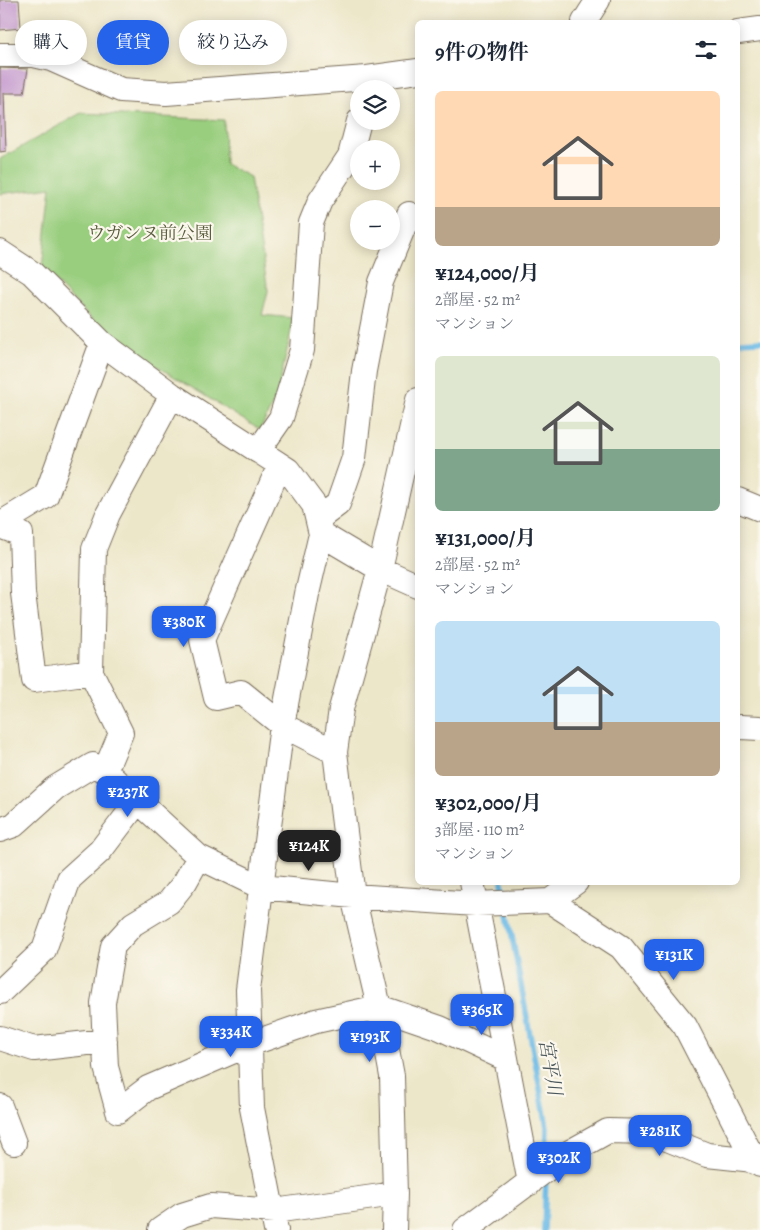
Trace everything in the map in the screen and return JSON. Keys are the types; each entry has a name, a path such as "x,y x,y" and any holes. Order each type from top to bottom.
{"street":[{"path":"585,20 598,0"},
{"path":"740,32 760,29"},
{"path":"0,55 34,55 51,59 121,90 157,92 350,85"},
{"path":"382,80 415,72"},
{"path":"258,451 282,418 302,350 311,223 320,201 350,156 357,130"},
{"path":"320,526 338,504 354,458 364,371 381,282 409,214 415,217"},
{"path":"0,252 32,274 102,343 172,395 288,470 314,505 320,526 282,725 248,990 252,1108 275,1220"},
{"path":"0,525 46,496 102,343"},
{"path":"105,771 121,734 91,672 94,549 108,514 172,395"},
{"path":"394,1230 392,1076 379,1007 353,896 335,752 341,709 380,569 415,413"},
{"path":"280,465 202,640 216,698 241,692 282,725 335,752"},
{"path":"740,501 760,509"},
{"path":"0,525 21,534 23,593 34,680 91,672"},
{"path":"320,526 380,569 415,585"},
{"path":"0,830 14,825 56,788 93,765 105,771 199,857 261,888 353,896 550,901 621,947 685,1026 758,1161"},
{"path":"0,992 44,950 69,879 100,851 138,801"},
{"path":"199,857 185,882 169,902 133,924 113,946 103,1003 104,1041 106,1067 118,1111 148,1088 250,1044 316,1020 379,1007 440,1028 506,1059"},
{"path":"550,901 572,885"},
{"path":"489,898 506,1059 534,1180"},
{"path":"0,1038 34,1049 104,1041"},
{"path":"0,1106 14,1142"},
{"path":"465,1230 570,1152 608,1131 650,1132 707,1155 758,1161"},
{"path":"160,1230 182,1215 211,1206 275,1220 395,1194"}],"green space":[{"name":"ウガンヌ前公園","path":"81,113 224,120 225,164 250,177 268,291 262,315 294,318 277,396 260,430 107,335 42,268 51,187 0,194 0,159"}],"building":[{"path":"0,0 19,0 20,20 15,20 15,29 0,30"},
{"path":"0,68 28,69 24,93 4,93 6,151 0,152"}],"waterway":[{"name":"宮平川","path":"740,342 760,341"},
{"name":"宮平川","path":"503,885 505,898"},
{"name":"宮平川","path":"507,909 547,1127 546,1161"},
{"name":"宮平川","path":"544,1230 546,1178"}]}
